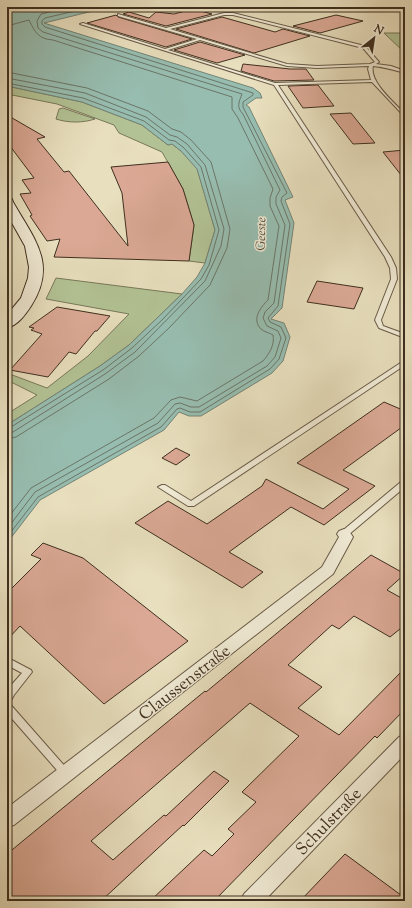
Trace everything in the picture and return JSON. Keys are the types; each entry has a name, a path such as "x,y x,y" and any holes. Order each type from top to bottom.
{"main road":[{"path":"7,202 32,247 37,264 33,290 24,304 7,323"}],"street":[{"name":"Claussenstraße","path":"7,819 328,570 346,537 344,534"},
{"name":"Schulstraße","path":"251,901 405,742"}],"lane":[{"path":"166,29 224,14 240,14 364,47 377,62 371,65"},
{"path":"119,15 295,66 346,64 371,65 383,66 405,72"},
{"path":"82,24 275,84 373,81"},
{"path":"166,49 201,39"},
{"path":"371,65 370,69 373,81 405,116"},
{"path":"275,84 388,257 393,268 394,279 378,320 382,327 405,336"},
{"path":"162,486 191,504 405,362"},
{"path":"344,534 404,485"},
{"path":"7,700 10,693 28,672 10,662"},
{"path":"7,707 66,774"}],"green space":[{"path":"384,33 405,33 405,53"},
{"path":"7,86 82,102 142,125 168,145 172,144 181,151 197,168 215,230 205,263 189,261 194,225 183,189 162,152 119,133 114,125 57,104 7,94"},
{"path":"63,108 95,119 76,122 56,119 59,109"},
{"path":"56,278 182,294 129,345 100,366 7,425 7,414 37,395 7,380 7,373 47,388 88,356 129,314 46,299"}],"water":[{"name":"Geeste","path":"27,7 129,7 97,10 44,23 253,88 260,93 262,98 256,98 246,105 249,107 293,197 285,200 294,223 282,308 271,319 284,323 290,337 283,361 272,373 201,416 189,416 179,412 164,430 40,500 7,543 7,425 100,366 129,345 182,294 197,277 205,263 215,230 197,169 181,151 172,144 168,145 142,125 82,102 7,86 7,11"}],"building":[{"path":"193,9 212,14 166,26 123,14 129,12 149,18 156,12 174,14"},
{"path":"116,15 118,17 192,39 166,47 87,23"},
{"path":"336,15 363,21 320,33 293,26"},
{"path":"222,17 275,32 283,29 310,36 254,53 176,29"},
{"path":"200,42 245,55 217,63 174,50"},
{"path":"243,64 290,69 306,69 314,80 274,81 241,71"},
{"path":"318,85 334,106 303,108 288,86"},
{"path":"351,113 375,143 353,144 330,114"},
{"path":"7,115 45,137 37,139 64,172 69,171 128,246 122,193 111,167 168,162 183,189 194,225 189,261 54,257 60,239 47,241 30,216 32,215 20,194 31,193 22,180 34,178 7,142"},
{"path":"405,150 405,180 383,152"},
{"path":"317,281 363,288 354,309 307,302"},
{"path":"57,307 110,316 76,354 69,352 48,377 10,370 42,334 31,330 34,328 29,327"},
{"path":"384,402 405,411 405,425 343,470 375,486 324,525 291,507 229,552 263,572 242,588 135,523 168,501 207,524 262,486 266,479 323,509 349,489 297,463"},
{"path":"176,448 190,455 176,465 162,458"},
{"path":"43,543 83,558 188,641 104,704 20,626 7,640 7,593 41,559 31,555"},
{"path":"371,555 405,574 387,590 405,600 405,625 390,637 354,616 339,629 332,625 288,665 322,687 298,708 339,735 405,668 405,709 377,738 375,736 214,901 150,901 204,850 212,856 234,834 228,829 256,802 242,792 299,736 250,703 91,841 113,860 164,815 166,816 214,771 229,781 184,826 183,825 101,901 7,901 7,854"},
{"path":"345,854 405,898 405,901 300,901"}]}
